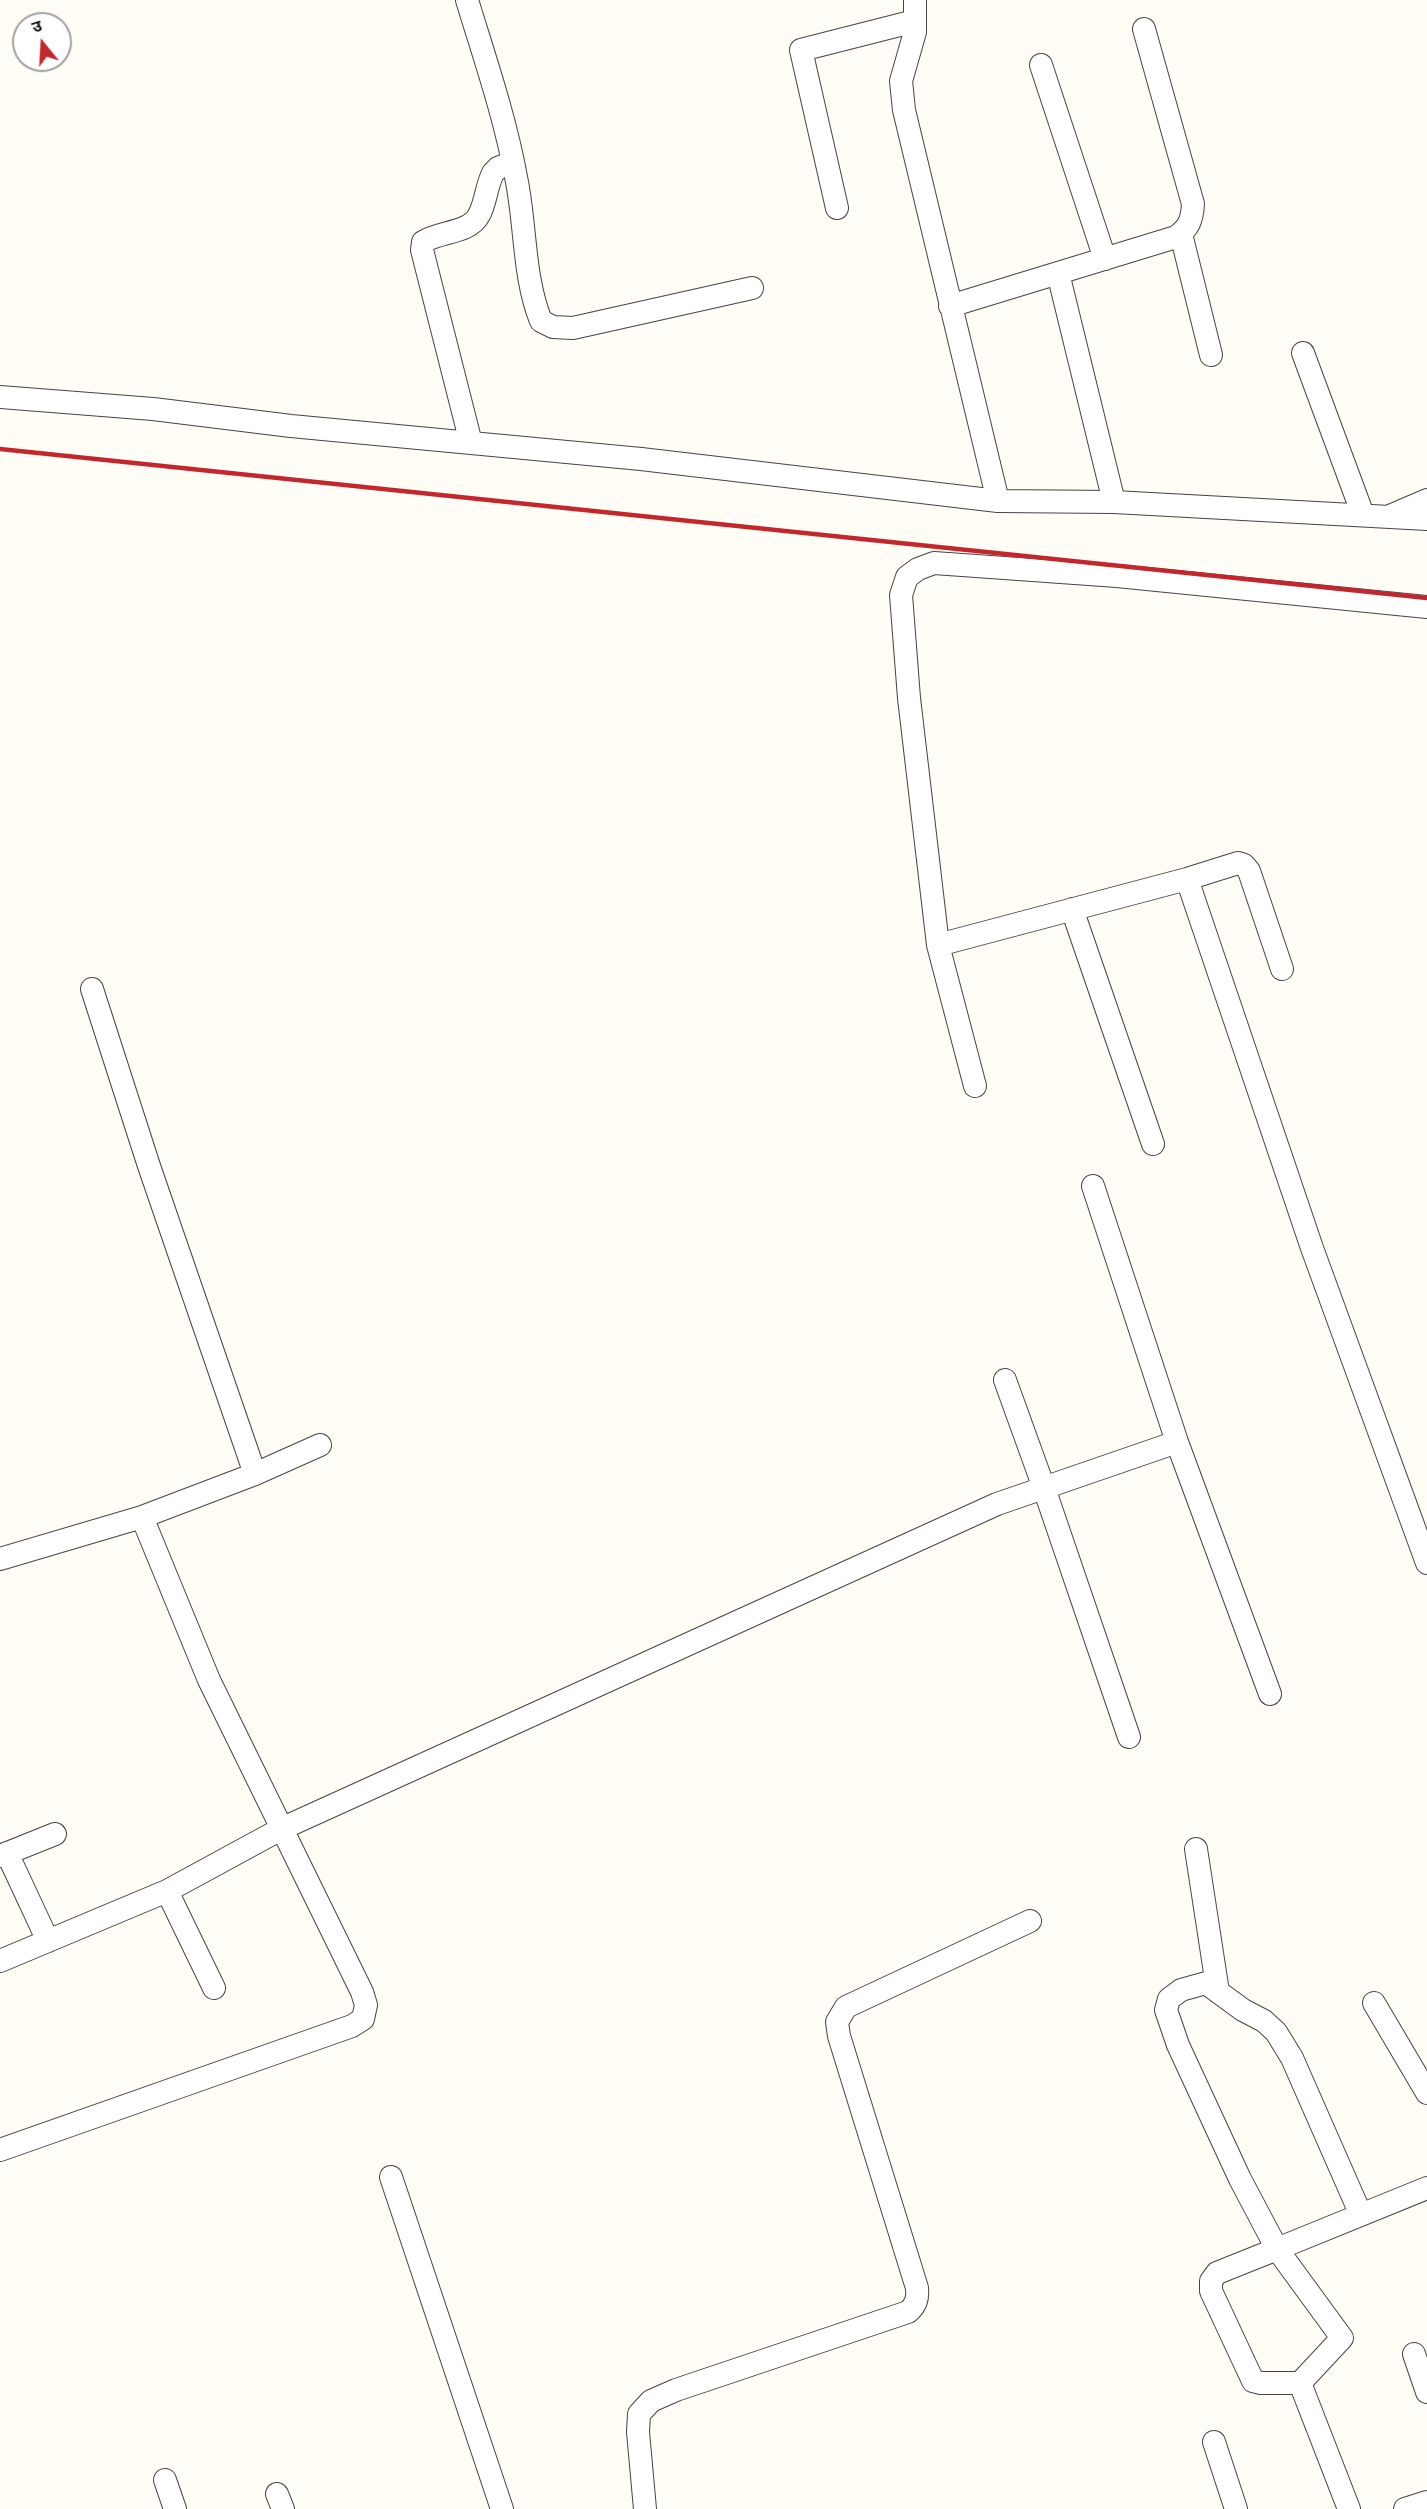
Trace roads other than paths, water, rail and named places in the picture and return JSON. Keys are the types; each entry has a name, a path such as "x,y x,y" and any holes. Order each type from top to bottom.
{"street":[{"path":"467,0 506,127 533,302 541,321 554,327 573,328 752,288"},
{"path":"837,208 801,50 915,10 915,32 901,81 904,110 998,501"},
{"path":"950,306 1176,237 1187,229 1192,218 1193,204 1144,29"},
{"path":"1041,65 1105,259"},
{"path":"471,443 422,250 423,242 430,237 459,230 478,218 493,173 498,168 513,162"},
{"path":"1181,234 1211,355"},
{"path":"1058,273 1114,502"},
{"path":"1303,353 1363,515"},
{"path":"0,397 153,409 291,426 641,459 998,501 1114,502 1427,519"},
{"path":"1391,516 1427,500"},
{"path":"975,1086 938,945 909,698 901,595 907,577 918,569 934,563 1106,576 1427,607"},
{"path":"938,945 1187,879 1238,863 1244,865 1249,871 1282,969"},
{"path":"1187,879 1312,1248 1427,1563"},
{"path":"1072,909 1153,1144"},
{"path":"92,989 149,1166 255,1474"},
{"path":"1093,1186 1178,1442 1270,1694"},
{"path":"1005,1380 1129,1737"},
{"path":"0,1961 167,1891 281,1829 986,1509 1178,1442"},
{"path":"0,1559 142,1517 255,1474 320,1444"},
{"path":"0,2150 352,2026 363,2019 366,2006 362,1992 209,1680 142,1517"},
{"path":"48,1941 3,1854 55,1834"},
{"path":"1196,1848 1218,1992"},
{"path":"167,1891 214,1988"},
{"path":"645,2509 638,2432 639,2414 651,2402 676,2390 908,2312 914,2306 918,2297 917,2288 839,2036 837,2022 846,2007 1030,1921"},
{"path":"1361,2215 1292,2058 1276,2032 1264,2021 1206,1983 1180,1990 1169,1999 1166,2010 1178,2045 1240,2179 1277,2249 1342,2338 1300,2383 1252,2381 1211,2291 1211,2281 1217,2273 1277,2249 1361,2215 1427,2187"},
{"path":"1374,2003 1426,2086"},
{"path":"392,2177 502,2509"},
{"path":"1414,2354 1427,2392"},
{"path":"1300,2383 1349,2509"},
{"path":"1214,2442 1236,2509"},
{"path":"165,2480 175,2509"},
{"path":"1405,2509 1427,2502"}],"railway":[{"path":"0,449 1427,598"}]}
